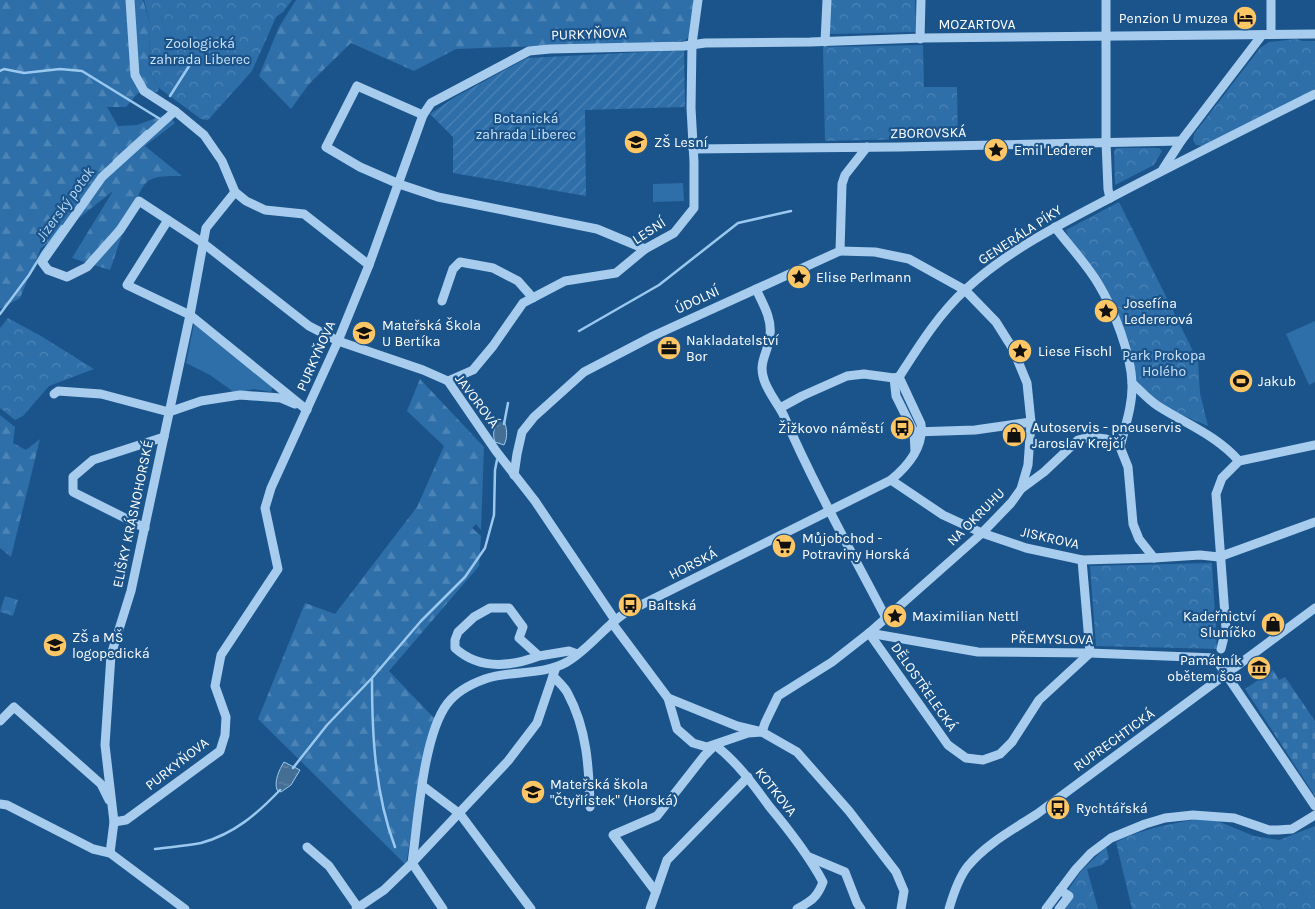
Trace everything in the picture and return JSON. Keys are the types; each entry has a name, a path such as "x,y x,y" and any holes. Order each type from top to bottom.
{"street":[{"path":"130,0 137,81 144,91 175,111 204,135 222,161 235,192 265,210 304,214 369,264"},
{"name":"LESNÍ","path":"448,381 473,370 493,346 522,303 565,281 616,273 645,249 674,233 694,208 691,108 692,44 698,0"},
{"path":"825,42 827,0"},
{"path":"920,39 921,0"},
{"path":"1106,0 1106,142 1110,198"},
{"path":"1162,171 1181,140 1267,35 1271,0"},
{"name":"MOZARTOVA","path":"692,44 1315,34"},
{"name":"PURKYŇOVA","path":"114,822 126,820 220,751 225,735 226,717 215,686 221,656 278,569 265,508 271,488 338,341 369,264 423,115 431,103 529,51 692,44"},
{"path":"423,115 357,86 326,147 360,167 399,184 438,197 597,230 645,249"},
{"name":"GENERÁLA PÍKY","path":"897,378 926,335 965,290 996,264 1055,227 1315,94"},
{"name":"JAVOROVÁ","path":"175,111 102,177 42,262 48,270 67,277 87,267 120,230 139,201 203,243 309,326 338,341 423,370 448,381 546,518 613,622"},
{"name":"ZBOROVSKÁ","path":"693,149 1181,140"},
{"path":"840,251 842,184 845,175 867,147"},
{"name":"ELIŠKY KRÁSNOHORSKÉ","path":"110,853 114,822 105,746 110,655 131,591 190,316 206,228 235,192"},
{"path":"168,220 127,285 190,316 307,410"},
{"path":"1055,227 1098,284 1112,310 1126,349 1132,383 1128,415 1120,447 1128,467 1133,524 1139,539 1154,558"},
{"name":"ÚDOLNÍ","path":"514,475 522,432 534,417 584,372 653,336 840,251"},
{"name":"NA OKRUHU","path":"762,732 764,723 778,696 832,662 869,633 982,533 1011,503 1021,489 1028,465 1031,422 1027,384 1013,349 996,322 965,290 909,259 875,252 840,251"},
{"path":"442,301 453,270 460,262 493,268 518,281 533,298"},
{"path":"756,289 770,319 770,337 762,360 763,376 774,402 780,408 800,454 886,618"},
{"path":"780,408 847,376 864,374 897,378 921,424 918,431 920,441 915,454 906,468 892,480 830,511"},
{"path":"1132,383 1157,406 1205,433 1223,445 1238,460"},
{"path":"54,394 58,391 100,394 169,412 201,401 240,395 281,398 307,410"},
{"path":"918,431 975,430 1031,422"},
{"path":"145,528 73,492 73,476 93,460 164,436"},
{"path":"1021,489 1044,472 1078,440 1090,437 1106,439 1120,447"},
{"path":"1221,648 1226,629 1216,494 1222,478 1238,460 1315,445"},
{"name":"JISKROVA","path":"892,480 943,515 982,533 1026,548 1082,560 1200,555 1220,557"},
{"name":"HORSKÁ","path":"412,863 432,736 437,720 448,703 457,694 486,679 532,672 556,666 577,654 626,613 830,511"},
{"path":"1220,557 1315,522"},
{"path":"1082,560 1090,653"},
{"path":"538,656 519,638 523,627 509,608 490,608 474,617 458,632 455,640 455,648 484,665 522,662 538,656 569,651 577,654"},
{"name":"RUPRECHTICKÁ","path":"949,909 967,867 978,855 1037,814 1315,608"},
{"path":"613,622 668,698 677,729 693,743 707,747 748,733 762,732"},
{"name":"PŘEMYSLOVA","path":"869,633 978,652 1090,653 1215,658 1227,674"},
{"name":"DĚLOSTŘELECKÁ","path":"869,633 948,745 966,758 983,760 1000,754 1012,742 1039,700 1090,653"},
{"path":"307,847 329,866 357,909 384,890 460,814 508,761 537,723 556,666"},
{"path":"1227,674 1315,806"},
{"path":"552,676 567,692 580,724 589,764 590,807"},
{"path":"668,698 737,726 762,732 797,752 855,818 896,872 904,891 901,909"},
{"path":"0,722 14,707 101,784 112,806"},
{"path":"656,892 613,835 657,816 704,756 715,745"},
{"name":"KOTKOVA","path":"715,745 728,755 748,777 809,857 823,882 819,894 810,902 797,909"},
{"path":"650,909 667,860 748,777"},
{"path":"423,786 460,814 531,909"},
{"path":"0,804 7,805 93,850 110,853 186,909"},
{"path":"1046,909 1076,869 1092,854 1111,838 1144,824 1166,818 1194,815 1227,817 1269,830 1278,830 1292,829 1315,815"},
{"path":"809,857 845,872 861,909"},
{"path":"412,863 443,909"},
{"path":"1059,909 1070,896 1060,890"}],"green space":[{"path":"0,0 143,0 150,24 149,69 159,88 157,92 138,93 126,107 107,107 118,126 137,125 167,114 175,123 145,146 182,176 156,178 148,181 143,186 132,208 110,270 72,258 113,191 41,248 20,298 0,309"},
{"name":"Zoologická zahrada Liberec","path":"144,0 292,0 283,12 276,17 252,71 208,120 201,119 159,88 149,69 150,24"},
{"path":"296,0 695,0 690,36 684,41 456,49 414,71 351,43 309,84 291,109 259,76 279,27"},
{"path":"830,0 915,0 916,32 830,34"},
{"path":"1296,39 1315,41 1315,90 1202,146 1196,145 1193,140 1194,134 1260,48 1269,42"},
{"path":"923,45 924,87 957,87 958,138 825,141 823,47"},
{"name":"Botanická zahrada Liberec","path":"684,50 685,107 585,110 586,196 453,173 453,137 430,114 455,97 527,58"},
{"path":"1116,148 1159,148 1162,151 1154,165 1115,185 1114,151"},
{"path":"683,183 684,201 653,202 653,184"},
{"name":"Park Prokopa Holého","path":"1119,202 1198,361 1200,393 1208,426 1161,406 1149,392 1137,384 1134,377 1130,344 1126,335 1068,237 1066,230"},
{"path":"8,318 94,369 49,386 23,416 15,420 0,408 0,328"},
{"path":"1315,321 1315,382 1309,385 1286,334"},
{"path":"194,324 273,386 271,392 254,389 235,393 210,375 186,363"},
{"path":"420,379 484,447 481,530 476,524 472,528 481,536 479,566 389,671 434,718 423,763 406,865 258,719 305,603 335,614 417,507 444,446 407,411"},
{"path":"0,415 15,427 13,443 26,450 40,439 11,557 0,548"},
{"path":"1212,563 1217,649 1096,646 1090,566"},
{"path":"5,596 18,600 13,616 0,612"},
{"path":"1273,670 1279,680 1285,677 1315,721 1315,796 1245,689"},
{"path":"1193,820 1215,820 1254,836 1279,840 1315,826 1315,909 1132,909 1116,842 1154,828"},
{"path":"1106,847 1109,858 1102,865 1087,869 1098,909 1055,909 1081,871"}],"water":[{"path":"500,420 504,421 506,430 504,445 495,442 494,439 494,430"},
{"path":"284,762 300,770 291,785 281,792 277,790 276,783"}],"waterway":[{"name":"Jizerský potok","path":"170,96 191,63"},
{"path":"0,71 4,69 24,73 60,69 82,71 160,119"},
{"name":"Jizerský potok","path":"114,161 147,131"},
{"path":"579,331 659,285 738,223 791,211"},
{"name":"Jizerský potok","path":"0,314 62,226"},
{"path":"504,424 508,403"},
{"path":"293,768 327,725 372,678 421,621 465,577 485,548 494,515 497,460"},
{"path":"372,679 374,743 379,786 388,827 395,847"},
{"path":"155,849 201,843 224,834 254,815 280,790"}],"place":[{"name":"Penzion U muzea","path":"1245,18"},
{"name":"ZŠ Lesní","path":"636,142"},
{"name":"Emil Lederer","path":"996,150"},
{"name":"Elise Perlmann","path":"799,277"},
{"name":"Josefína Ledererová","path":"1106,311"},
{"name":"Mateřská Škola U Bertíka","path":"364,333"},
{"name":"Nakladatelství Bor","path":"669,348"},
{"name":"Liese Fischl","path":"1020,351"},
{"name":"Jakub","path":"1241,381"},
{"name":"Žižkovo náměstí","path":"902,428"},
{"name":"Autoservis - pneuservis Jaroslav Krejčí","path":"1014,435"},
{"name":"Můjobchod - Potraviny Horská","path":"784,546"},
{"name":"Baltská","path":"630,605"},
{"name":"Maximilian Nettl","path":"895,616"},
{"name":"Kadeřnictví Sluníčko","path":"1273,624"},
{"name":"ZŠ a MŠ logopedická","path":"55,645"},
{"name":"Památník obětem šoa","path":"1259,668"},
{"name":"Mateřská škola \"Čtyřlístek\" (Horská)","path":"533,792"},
{"name":"Rychtářská","path":"1058,808"}]}
